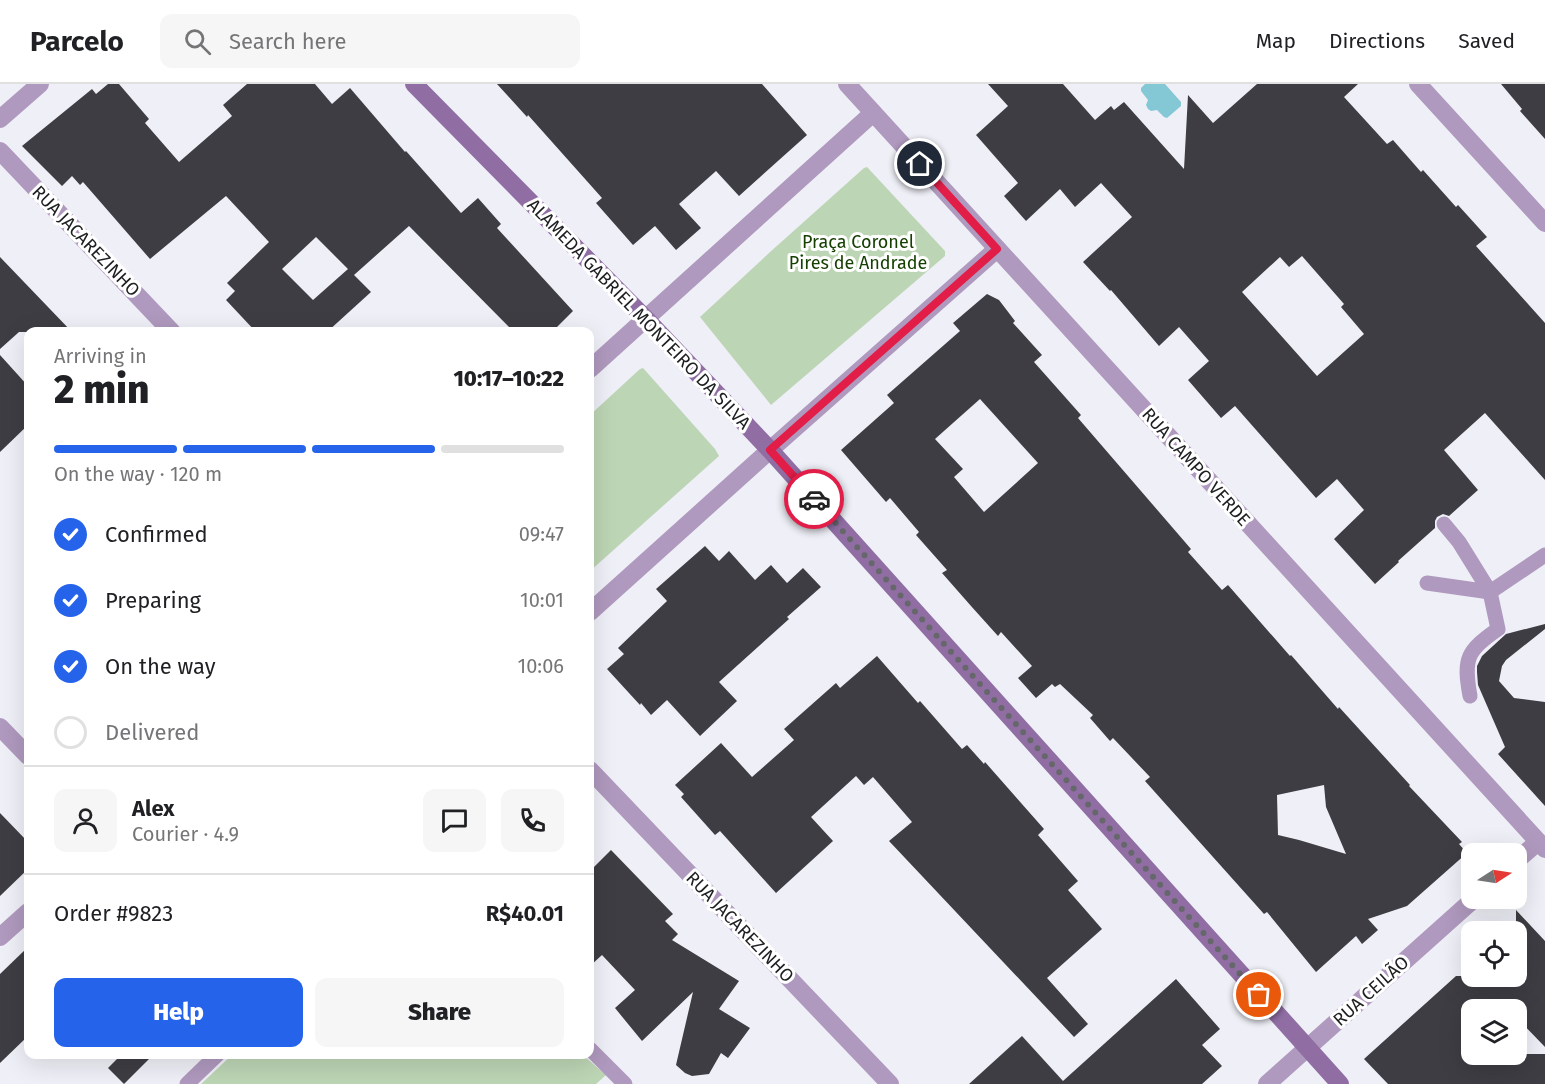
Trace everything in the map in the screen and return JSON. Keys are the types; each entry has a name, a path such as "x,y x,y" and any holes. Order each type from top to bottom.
{"street":[{"path":"0,119 40,84"},
{"name":"ALAMEDA GABRIEL MONTEIRO DA SILVA","path":"414,84 646,319 770,450 1340,1084"},
{"name":"RUA CAMPO VERDE","path":"847,84 1542,846"},
{"path":"1418,84 1545,224"},
{"path":"594,365 873,113"},
{"name":"RUA JACAREZINHO","path":"0,151 167,327"},
{"path":"594,608 997,249"},
{"path":"0,727 24,752"},
{"name":"RUA JACAREZINHO","path":"594,775 890,1084"},
{"path":"1527,855 1542,846"},
{"name":"RUA CEILÃO","path":"1267,1084 1463,909"},
{"path":"0,937 24,916"}],"lane":[{"path":"1444,524 1459,542 1490,592 1498,629 1479,643 1468,660 1467,676 1470,696"},
{"path":"1427,583 1490,592 1545,555"},
{"path":"594,1053 625,1084"},
{"path":"187,1084 213,1059"}],"green space":[{"name":"Praça Coronel Pires de Andrade","path":"867,167 945,251 945,256 771,405 700,317"},
{"path":"643,368 719,456 594,567 594,411"},
{"path":"228,1059 588,1059 606,1075 596,1084 201,1084"}],"water":[{"path":"1145,84 1165,84 1181,102 1181,106 1167,118 1157,110 1151,111 1146,105 1148,100 1141,91"}],"building":[{"path":"108,84 119,84 149,119 145,123 179,162 232,116 223,105 247,84 315,84 332,104 350,88 461,213 478,198 501,224 497,228 573,311 557,327 509,327 409,226 354,275 371,292 332,327 251,327 226,300 235,291 227,283 269,242 226,196 150,259 83,182 80,185 72,176 62,186 22,146 92,89 96,94","holes":["316,237 348,269 313,300 282,269"]},
{"path":"497,84 762,84 807,135 739,196 716,171 679,204 701,228 676,250 655,226 633,245 596,203 602,198 528,115 527,117"},
{"path":"988,84 1063,84 1095,120 1111,106 1114,110 1124,102 1184,169 1188,95 1213,123 1257,84 1358,84 1344,97 1387,144 1393,140 1421,172 1423,170 1487,237 1476,246 1545,323 1545,480 1485,413 1444,450 1478,490 1449,516 1443,514 1437,517 1435,528 1375,584 1334,539 1364,510 1337,479 1316,498 1235,406 1221,418 1188,380 1209,361 1179,327 1159,346 1111,290 1083,262 1132,217 1101,183 1075,207 1060,189 1026,221 1004,196 1018,183 976,135 1008,106","holes":["1302,256 1344,304 1341,307 1364,334 1317,376 1242,292 1280,257 1289,267"]},
{"path":"1501,84 1545,84 1545,139 1520,111 1522,109"},
{"path":"0,257 67,327 24,327 24,332 19,332 0,349"},
{"path":"987,294 999,300 1015,321 1013,323 1042,355 1034,362 1081,415 1078,418 1191,549 1188,552 1222,590 1228,585 1338,709 1339,707 1462,842 1459,844 1461,858 1407,906 1368,919 1378,930 1362,944 1356,936 1316,972 1267,912 1264,914 1145,781 1150,777 1113,738 1110,741 1090,718 1093,715 1060,684 1055,687 1052,684 1036,698 1018,678 1032,666 1001,632 998,636 971,606 942,573 947,570 916,535 919,532 890,498 886,502 841,450 894,403 887,395 960,331 953,323","holes":["980,399 1038,463 984,512 954,477 963,469 935,439","1324,785 1326,807 1346,854 1278,835 1277,795"]},
{"path":"0,355 24,382 24,429 0,452"},
{"path":"705,546 719,561 729,551 755,580 771,565 787,583 803,568 821,587 719,682 737,701 700,736 667,700 651,715 607,669 624,654 618,648 667,601 656,589"},
{"path":"1545,624 1545,629 1506,660 1502,666 1499,681 1514,698 1545,702 1545,806 1498,754 1505,747 1478,685 1477,666 1482,656 1506,634"},
{"path":"877,656 962,749 967,745 984,764 985,762 1044,829 1038,835 1078,881 1068,890 1102,929 1047,978 1088,1024 1074,1037 889,841 912,822 873,777 864,785 856,776 811,817 833,841 776,893 720,831 715,835 681,797 684,794 675,785 721,743 752,777 794,740 784,729 836,683 840,688"},
{"path":"0,813 24,838 24,873 0,896"},
{"path":"611,850 673,914 665,921 678,934 672,940 739,981 719,1009 750,1028 728,1058 721,1053 709,1074 692,1076 676,1065 693,992 642,1041 615,1008 635,990 602,955 594,962 594,867"},
{"path":"1516,910 1526,921 1516,921"},
{"path":"1527,922 1545,941 1545,1047 1527,1028 1527,999 1461,999 1461,1065 1527,1065 1527,1054 1545,1054 1545,1084 1388,1084 1364,1059 1456,976 1461,976 1461,987 1527,987"},
{"path":"24,951 24,1040 0,1063 0,974"},
{"path":"1176,979 1220,1029 1202,1045 1222,1066 1202,1084 969,1084 1022,1036 1063,1081"},
{"path":"117,1059 149,1059 124,1084 108,1068"}],"way so far":[{"path":"814,499 1259,995"}],"route":[{"path":"814,499 770,450 997,249 920,164"}]}
